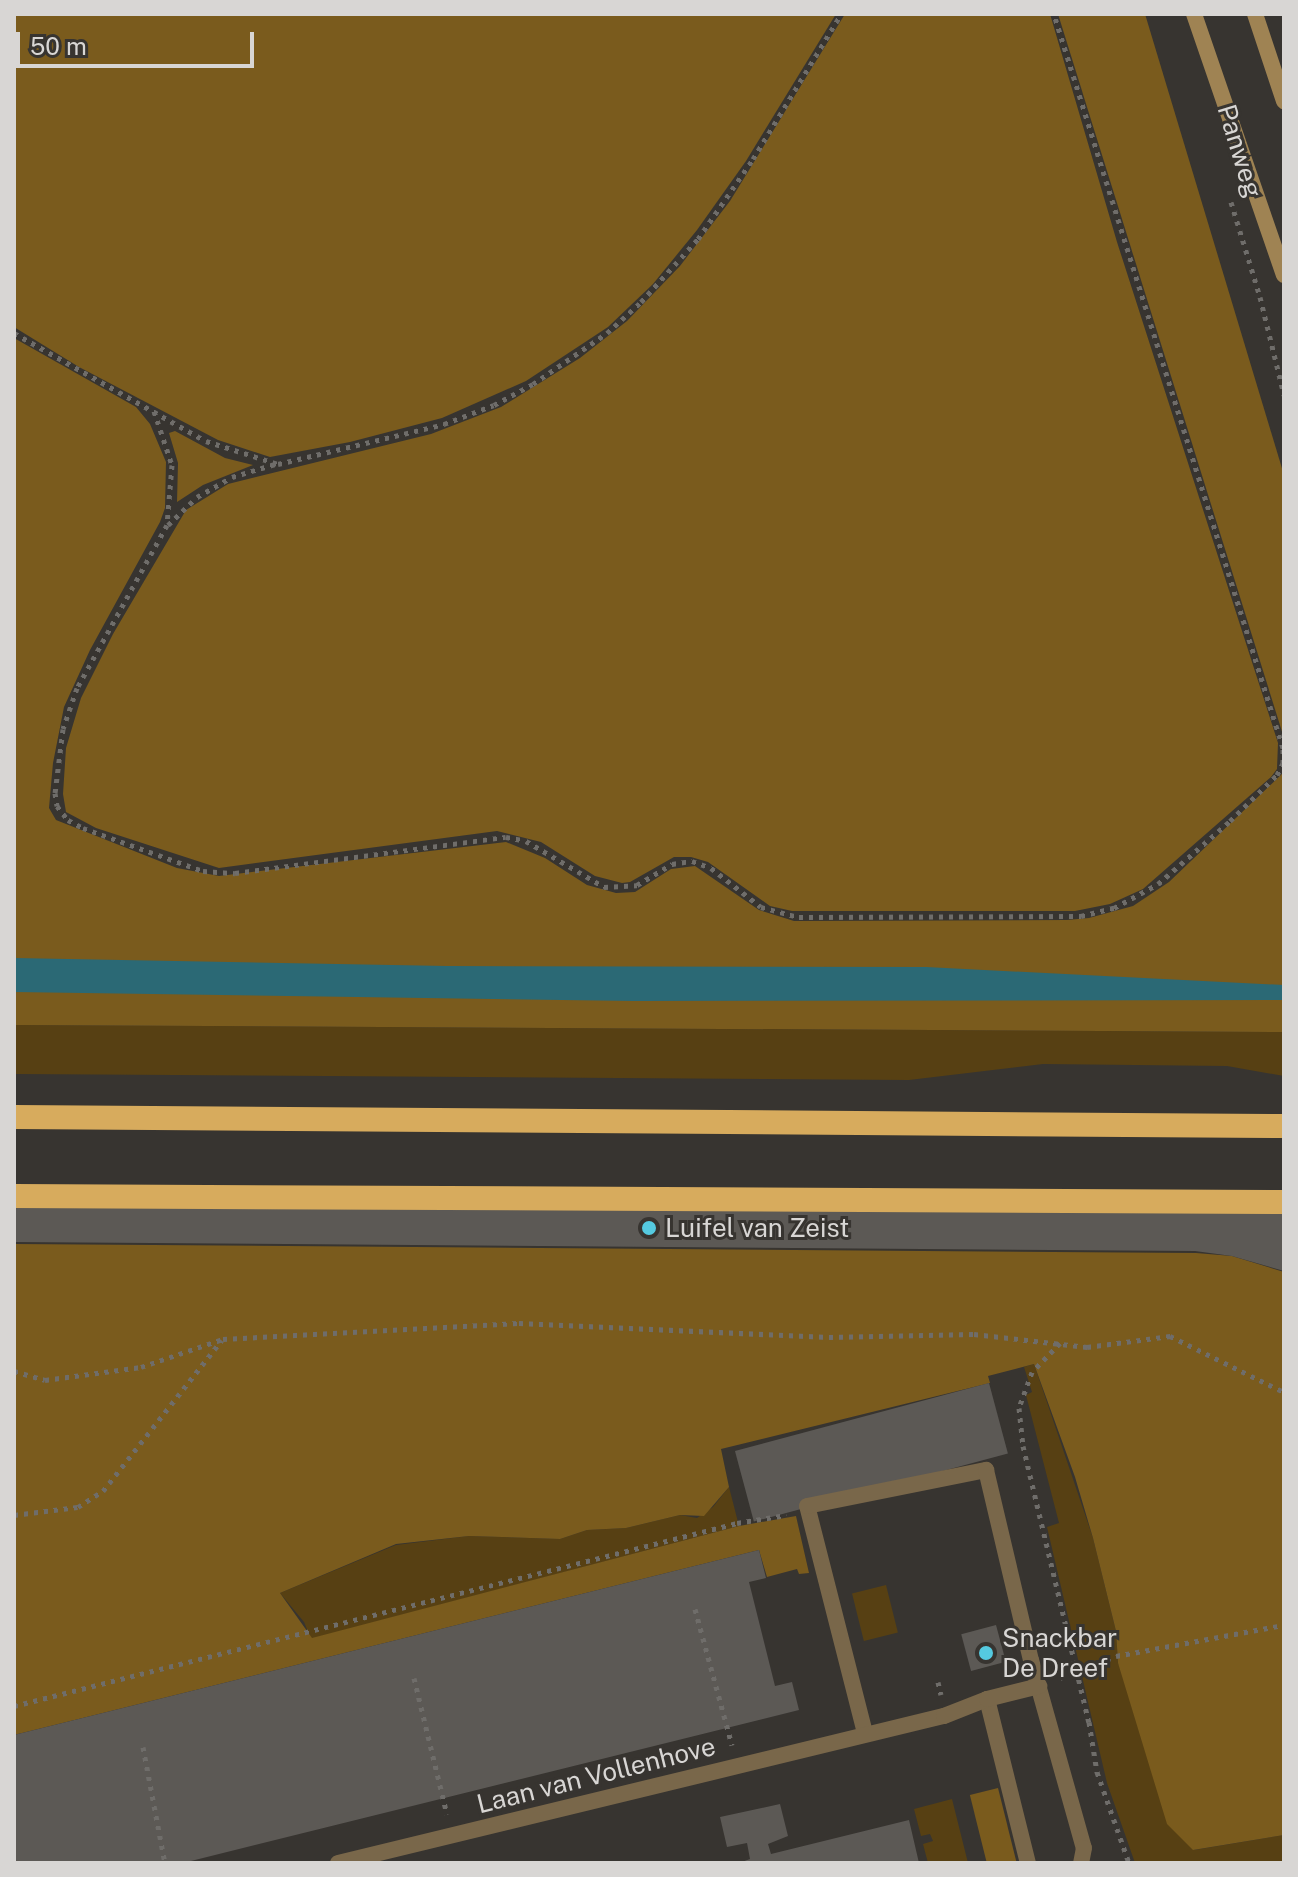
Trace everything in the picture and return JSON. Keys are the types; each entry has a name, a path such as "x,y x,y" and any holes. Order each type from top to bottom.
{"highway":[{"path":"14,1117 1284,1126"},
{"path":"14,1196 1284,1202"}],"main road":[{"name":"Panweg","path":"1194,14 1284,275"},
{"path":"1255,14 1284,101"}],"street":[{"path":"865,1733 808,1509 986,1470 1031,1660 1084,1848 1081,1863"},
{"name":"Laan van Vollenhove","path":"338,1863 944,1716 987,1699 1039,1686"},
{"path":"987,1699 1028,1863"}],"path":[{"path":"841,14 753,159 698,239 641,302 607,333 533,384 494,405 444,424 232,477 197,497 167,525 77,688 63,729 55,793 57,806 68,820 90,831 203,871 235,873 506,837 526,841 604,887 637,885 672,864 692,861 711,868 761,907 799,917 1081,916 1134,899 1158,884 1277,775 1283,763 1283,748 1054,14"},
{"name":"Panweg","path":"1228,193 1280,365 1284,395"},
{"path":"14,333 206,441 278,464"},
{"path":"154,411 172,465 167,525"},
{"path":"14,1371 45,1380 141,1367 223,1339 519,1323 829,1337 974,1334 1087,1347 1170,1336 1284,1392"},
{"path":"14,1515 78,1507 103,1491 223,1339"},
{"path":"1060,1343 1032,1372 1019,1408 1023,1446 1077,1671 1097,1772 1129,1863"},
{"path":"14,1706 737,1523 808,1509"},
{"path":"695,1609 727,1725"},
{"path":"1039,1686 1116,1656 1284,1625"},
{"path":"414,1678 443,1797"},
{"path":"143,1747 160,1821 165,1863"}],"shaded area":[{"path":"14,14 836,14 746,161 697,230 653,284 608,327 526,381 442,418 350,442 270,457 218,440 79,367 14,327"},
{"path":"845,14 1050,14 1117,242 1278,743 1277,769 1271,777 1143,889 1110,904 1075,911 792,911 770,906 708,862 691,857 674,857 630,882 622,883 595,876 541,842 497,831 219,868 96,828 66,812 63,794 66,748 81,698 113,634 186,510 228,484 431,434 501,407 580,358 627,321 680,266 730,201"},
{"path":"1058,14 1145,14 1284,475 1284,738"},
{"path":"14,338 136,407 150,424 166,462 165,508 160,522 90,650 64,707 53,763 49,808 56,820 177,868 219,876 506,842 545,858 587,885 616,893 635,892 671,869 695,866 759,910 794,921 1067,920 1089,918 1133,906 1169,882 1284,772 1284,1032 14,1025"},
{"path":"175,431 225,458 253,465 203,485 177,502 178,463 169,433"},
{"path":"14,1025 1284,1032 1284,1076 1227,1066 1043,1064 909,1080 14,1074"},
{"path":"14,1244 1196,1253 1232,1256 1284,1272 1284,1835 1193,1850 1167,1824 1118,1663 1116,1631 1093,1538 1075,1477 1034,1364 988,1376 990,1383 721,1449 729,1487 704,1516 680,1515 626,1528 587,1530 560,1539 469,1536 396,1544 280,1593 312,1638 739,1526 796,1516 809,1573 799,1574 797,1569 767,1577 759,1550 14,1735"},
{"path":"1034,1364 1093,1538 1116,1631 1118,1663 1194,1850 1284,1835 1284,1863 1135,1863 1107,1783 1047,1527 1059,1523 1026,1395 1032,1392 1024,1367"},
{"path":"729,1487 739,1526 311,1639 304,1622 280,1593 396,1545 469,1536 560,1539 587,1530 626,1528 680,1515 697,1518 713,1507"},
{"path":"886,1585 898,1633 864,1641 852,1593"},
{"path":"998,1788 1017,1863 987,1863 970,1795"},
{"path":"952,1799 968,1863 928,1863 923,1844 933,1841 930,1834 921,1836 914,1809"}],"water":[{"path":"14,958 447,966 926,967 1284,985 1284,1000 634,1001 14,992"}],"building":[{"name":"Luifel van Zeist","path":"14,1189 1284,1213 1284,1271 1232,1256 1195,1251 14,1242"},
{"path":"989,1383 1008,1454 754,1522 735,1451"},
{"path":"759,1550 766,1578 749,1582 775,1686 792,1682 799,1710 183,1863 14,1863 14,1735"},
{"path":"996,1625 1006,1662 971,1671 961,1634"},
{"path":"780,1804 788,1836 768,1844 771,1854 909,1820 919,1863 739,1863 750,1859 747,1843 727,1847 720,1817"}],"place":[{"name":"Luifel van Zeist","path":"649,1228"},
{"name":"Snackbar De Dreef","path":"986,1653"}]}
